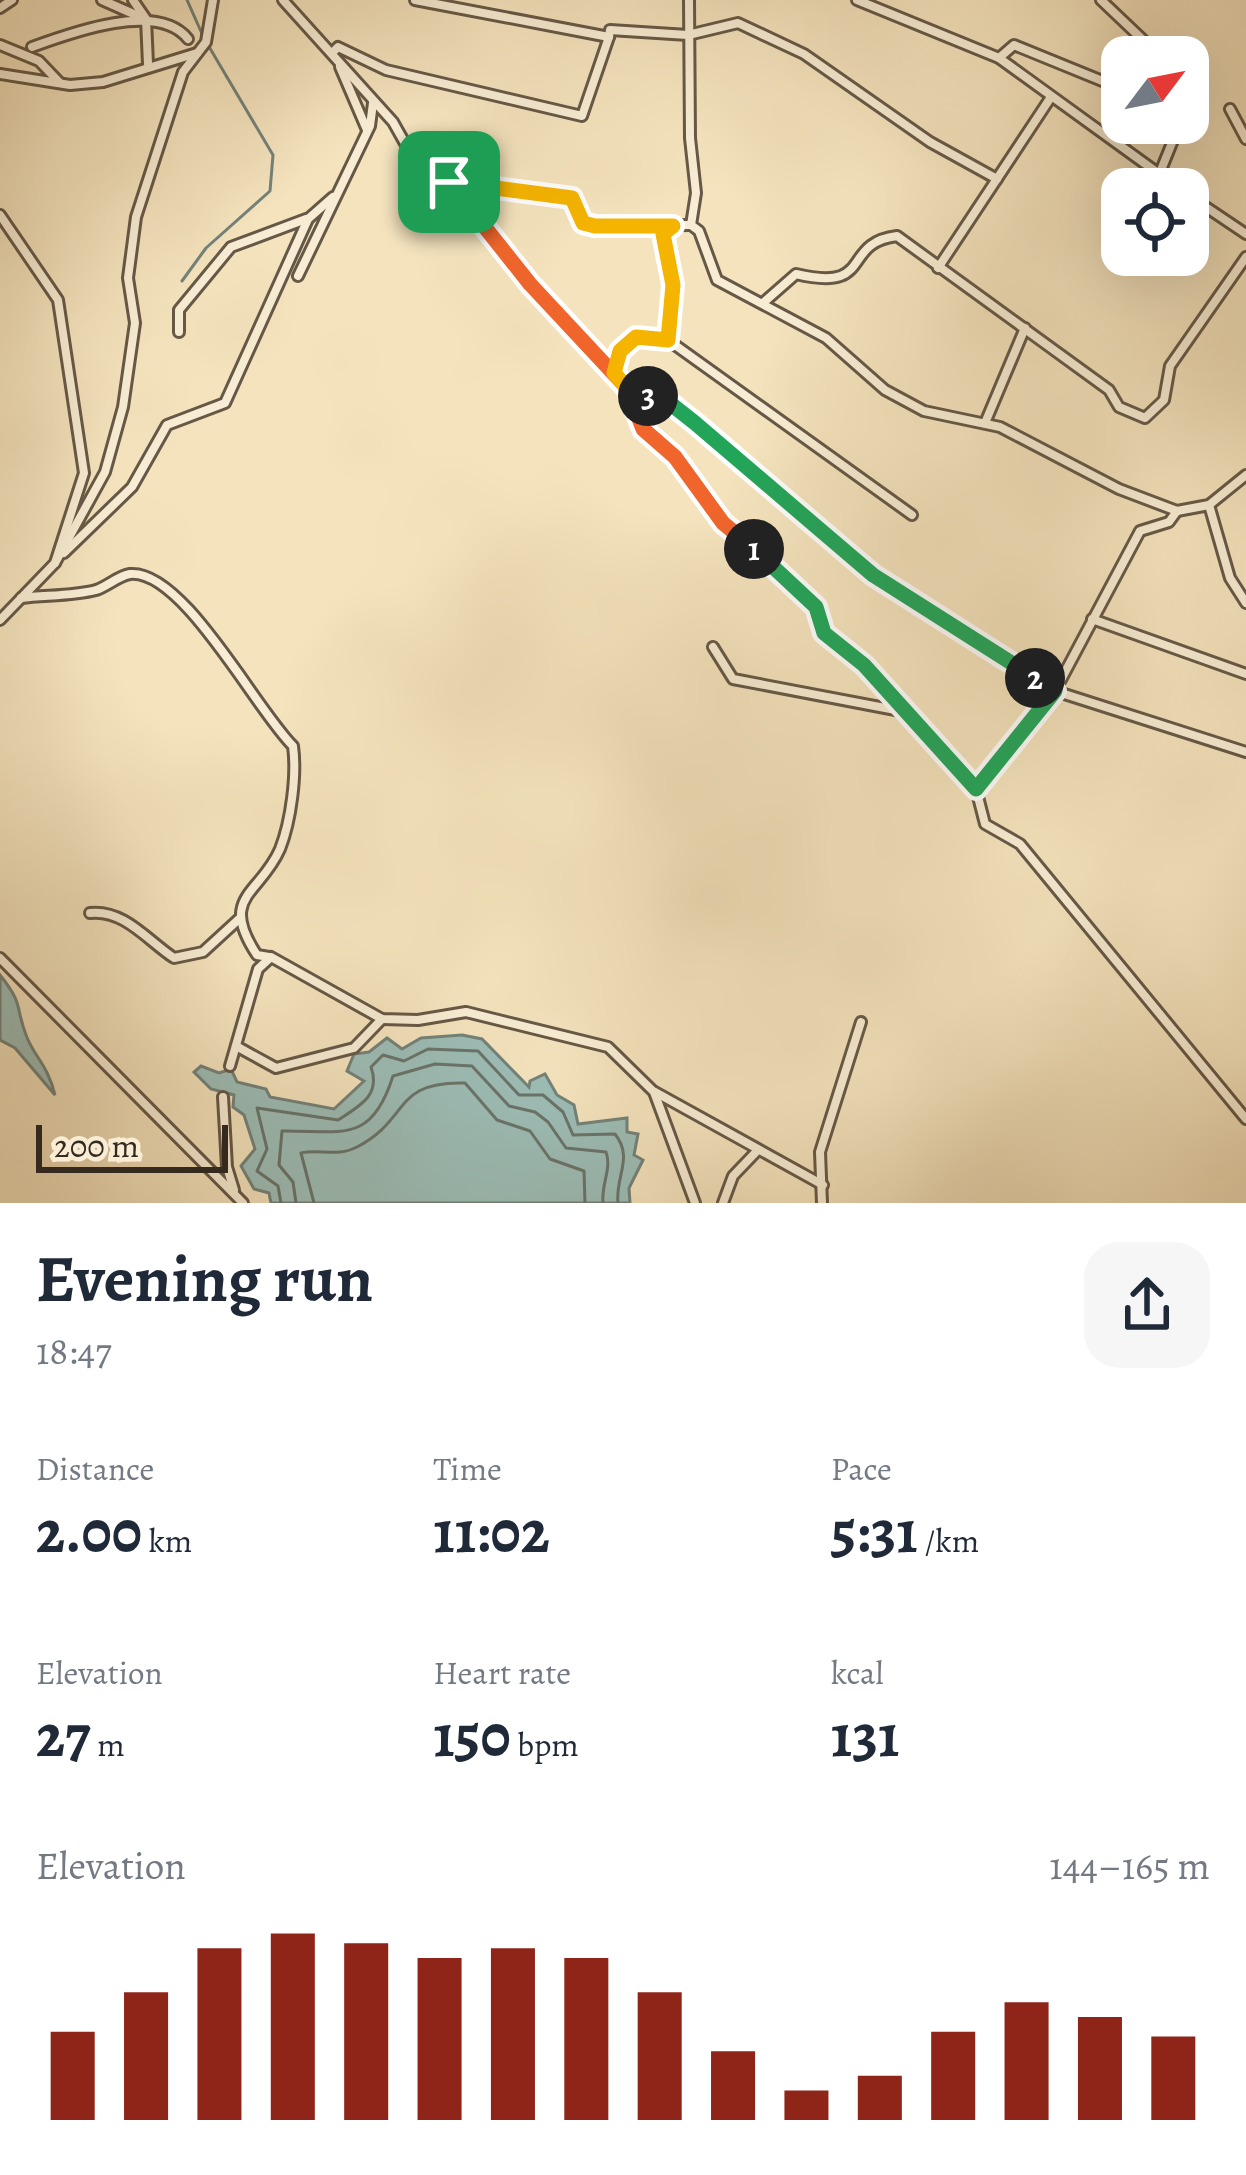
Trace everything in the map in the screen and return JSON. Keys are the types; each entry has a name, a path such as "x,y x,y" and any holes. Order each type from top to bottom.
{"street":[{"path":"0,8 12,0"},
{"path":"102,0 146,19"},
{"path":"133,0 146,19 148,64"},
{"path":"55,563 105,472 123,407 135,323 128,278 136,217 183,71 206,42 213,0"},
{"path":"283,0 394,122 424,177 572,198 583,223 595,226 691,225 699,231 717,280 826,338 885,389 924,411 985,423 1030,440 1119,489 1177,511 1209,505 1246,475"},
{"path":"415,0 609,37"},
{"path":"689,0 696,193 691,225"},
{"path":"857,0 999,58 1149,168"},
{"path":"1101,0 1139,36"},
{"path":"32,47 68,33 146,19 161,19 188,39"},
{"path":"368,130 335,57 338,47 386,70 582,116 610,30 688,35 738,23 804,55 930,142 997,179"},
{"path":"0,45 39,62 60,84"},
{"path":"999,58 1014,45 1101,80"},
{"path":"0,74 60,84 103,82 148,64 199,52"},
{"path":"938,268 1051,98"},
{"path":"298,276 368,130 373,102"},
{"path":"1230,109 1246,139"},
{"path":"449,182 530,284 627,388 643,429 675,457 723,523 816,607 824,633 844,645 976,789 985,824 1020,844 1246,1119"},
{"path":"0,620 132,487 167,425 225,403 308,218 333,197"},
{"path":"1209,209 1246,234"},
{"path":"0,215 58,300 72,383 84,473 55,563"},
{"path":"179,332 179,310 231,247 284,223 308,218"},
{"path":"668,340 673,285 663,234 673,226"},
{"path":"763,303 796,274 823,283 836,280 874,241 897,236 1109,390 1119,407 1145,418 1164,400 1170,365 1246,257"},
{"path":"985,423 1025,328"},
{"path":"614,373 620,351 636,337 668,340 912,515"},
{"path":"627,388 671,404 873,575 1055,691 1246,752"},
{"path":"1209,505 1231,578 1246,603"},
{"path":"976,789 1055,691 1140,531 1169,522 1177,511"},
{"path":"21,598 91,591 125,575 167,585 226,656 268,724 293,746 280,849 245,892 232,932 203,952 174,958 131,924 102,911 90,913"},
{"path":"1092,619 1246,674"},
{"path":"713,647 734,679 828,693 907,712"},
{"path":"230,1066 258,969 240,918"},
{"path":"232,932 246,939"},
{"path":"256,955 271,957 382,1019 418,1020 466,1012 608,1047 654,1092 687,1106 756,1152 823,1186"},
{"path":"258,969 271,957"},
{"path":"0,958 242,1202"},
{"path":"236,1046 276,1068 354,1048 382,1019"},
{"path":"822,1203 825,1132 861,1022"},
{"path":"654,1092 695,1203"},
{"path":"223,1097 226,1167 242,1202"},
{"path":"723,1203 734,1176 756,1152"}],"water":[{"path":"0,975 16,1000 26,1035 55,1095 15,1048 0,1040"},
{"path":"462,1035 482,1039 529,1087 530,1081 545,1074 557,1095 574,1105 578,1124 627,1118 627,1132 638,1134 634,1155 643,1160 629,1188 630,1203 271,1203 269,1193 254,1189 241,1166 255,1149 244,1115 233,1107 234,1095 211,1089 194,1072 201,1066 219,1073 231,1069 237,1082 266,1089 270,1097 334,1109 364,1081 347,1071 354,1054 369,1052 387,1038 402,1049 421,1038"}],"waterway":[{"path":"187,0 203,36"},
{"path":"182,281 206,248 270,191 273,155 208,45"}],"route":[{"path":"449,182 463,204 508,250 530,284 627,388 643,429 675,457 723,523 816,607 824,633 864,665 976,789 1055,691 873,575 671,404 627,388 614,373 620,351 636,337 668,340 673,285 664,260 663,234 673,226 595,226 583,223 572,198 449,182"}]}
